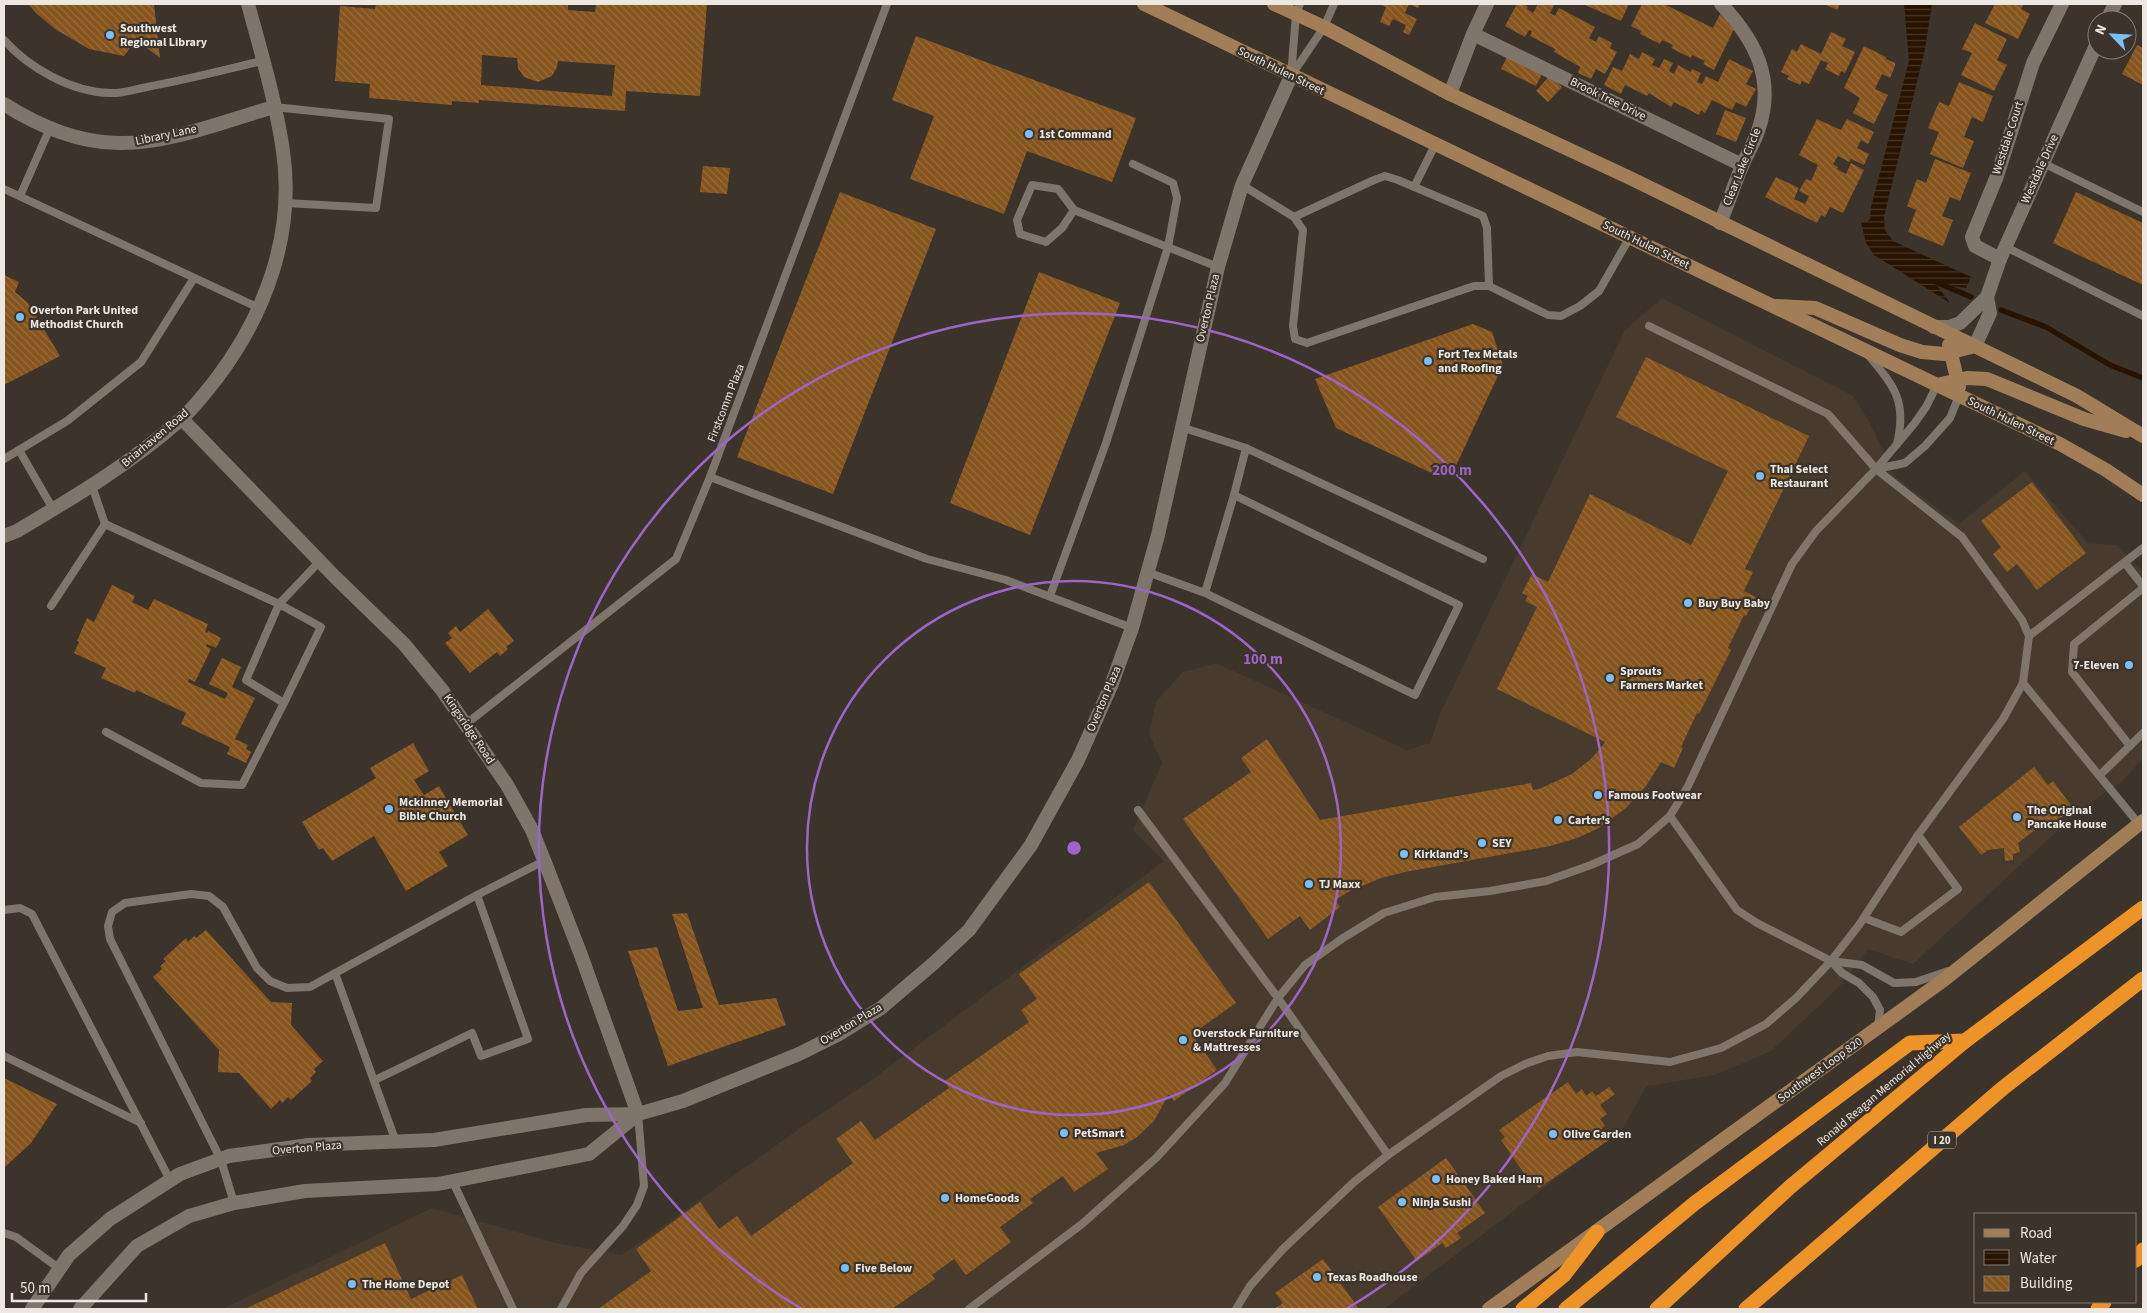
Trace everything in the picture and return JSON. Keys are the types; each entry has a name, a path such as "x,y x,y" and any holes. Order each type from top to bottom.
{"highway":[{"name":"Ronald Reagan Memorial Highway","path":"1657,1309 1790,1187 1965,1041 2143,908"},
{"name":"I 20","path":"1750,1307 2003,1088 2102,1009 2143,979"},
{"path":"1566,1309 1695,1203 1910,1043 1965,1041"},
{"path":"1523,1309 1564,1275 1597,1232"}],"main road":[{"name":"South Hulen Street","path":"1144,4 1865,352 2060,444 2106,470 2143,495"},
{"path":"1274,4 1298,9 1324,27 1450,94 1630,178 2077,396 2142,436"},
{"path":"1770,305 1815,308 1911,349 1935,354 1952,354 1975,346"},
{"path":"1939,330 1952,354 1958,380 1959,396"},
{"path":"1937,385 1978,378 1995,382 2084,419 2142,436"},
{"name":"Southwest Loop 820","path":"1489,1309 1960,968 2141,822"}],"street":[{"name":"Briarhaven Road","path":"4,536 17,531 92,486 144,450 182,419 236,354 259,308 272,277 282,238 286,203 283,152 274,106 248,4"},
{"path":"1450,94 1472,34 1487,4"},
{"name":"Clear Lake Circle","path":"1720,223 1742,165 1758,131 1765,99 1763,73 1756,50 1737,20 1721,4"},
{"name":"Westdale Court","path":"2003,253 1975,246 1972,238 1997,176 2033,63 2062,4"},
{"name":"Brook Tree Drive","path":"1472,34 1742,165"},
{"name":"Westdale Drive","path":"1939,330 1960,323 1987,297 2003,253 2089,60"},
{"name":"Overton Plaza","path":"32,1309 69,1255 110,1219 180,1174 229,1156 310,1146 434,1140 586,1115 638,1114 683,1101 799,1054 839,1034 880,1008 970,930 1031,845 1078,760 1111,686 1132,628 1158,535 1218,267 1242,185 1291,76"},
{"name":"Library Lane","path":"4,104 50,128 96,141 122,144 176,135 274,106"},
{"name":"Westdale Drive","path":"1975,346 1990,313 1987,297"},
{"name":"Kingsridge Road","path":"182,419 404,644 442,690 507,785 532,830 581,955 638,1114"},
{"name":"Overton Plaza","path":"80,1309 137,1246 189,1216 234,1203 305,1191 453,1182 589,1154 638,1114"}],"lane":[{"name":"Firstcomm Plaza","path":"466,724 676,560 710,477 887,4"},
{"path":"1291,76 1324,27 1334,4"},
{"path":"1291,76 1298,9"},
{"path":"4,40 15,52 37,68 81,89 111,93 185,80 262,61"},
{"path":"274,106 389,119 376,208 286,203"},
{"path":"20,196 50,128"},
{"path":"1414,187 1435,145"},
{"path":"2043,163 2143,212"},
{"path":"1050,596 1106,443 1168,247 1177,198 1173,183 1132,164"},
{"path":"1294,217 1385,176 1483,216 1487,228 1490,286"},
{"path":"1074,210 1062,228 1046,242 1020,234 1017,220 1032,185 1058,189 1074,210 1218,267"},
{"path":"1242,185 1294,217 1303,230 1293,326 1295,339 1307,343 1474,286 1490,286 1548,315 1561,316 1580,306 1599,291 1630,237"},
{"path":"4,189 259,308"},
{"path":"2003,253 2143,316"},
{"path":"4,459 67,421 142,362 194,278"},
{"path":"1236,1309 1250,1286 1283,1249 1354,1182 1388,1155 1501,1076 1525,1064 1548,1056 1577,1052 1670,1062 1721,1048 1766,1024 1796,998 1831,961 1864,918 1918,835 2003,719 2023,683 2029,636 2022,620 1962,537 1876,469 1828,414 1649,326"},
{"path":"1865,352 1893,385 1901,419 1896,446"},
{"path":"969,1309 1082,1224 1156,1158 1225,1082 1278,998 1305,965 1343,938 1384,913 1435,897 1490,891 1546,881 1638,844 1670,816 1688,786 1792,564 1816,531 1876,469 1922,414 1937,385"},
{"path":"1876,469 1905,463 1925,446 1950,418 1959,396"},
{"path":"1181,427 1246,448 1483,559"},
{"path":"1205,593 1246,448"},
{"path":"19,450 53,509"},
{"path":"710,477 927,559 1006,580 1132,628"},
{"path":"92,486 105,524 279,604 321,627 242,785 201,783 106,732"},
{"path":"1147,572 1205,593 1415,695 1459,605 1234,495"},
{"path":"50,606 105,524"},
{"path":"2029,636 2143,548"},
{"path":"284,703 246,680 279,604 320,561"},
{"path":"2125,563 2143,587 2074,644 2072,672 2130,746"},
{"path":"2023,683 2141,822"},
{"path":"2100,775 2143,733"},
{"path":"1138,810 1278,998 1388,1155"},
{"path":"1670,816 1737,910 1757,923 1831,961 1862,965 1894,983 1916,982 1960,968"},
{"path":"1864,918 1901,932 1958,889 1918,835"},
{"path":"234,1203 222,1160 110,939 108,926 112,912 125,903 191,894 209,896 223,907 257,968 270,982 287,988 310,987 477,895 544,861"},
{"path":"375,1080 472,1033 481,1056 528,1040 477,895"},
{"path":"4,910 20,908 32,914 170,1180"},
{"path":"1831,961 1842,973 1859,983 1873,996 1880,1010 1878,1028"},
{"path":"336,973 396,1142"},
{"path":"4,1056 141,1123"},
{"path":"561,1309 581,1273 623,1226 637,1205 644,1186 638,1114"},
{"path":"453,1182 513,1309"},
{"path":"4,1232 16,1237 60,1269"}],"shaded area":[{"path":"1662,298 1853,396 1870,423 1895,477 1959,524 2025,471 2088,543 2117,545 2143,572 2143,758 2123,781 2080,810 1913,964 1868,949 1843,983 1771,1051 1715,1075 1647,1086 1623,1128 1384,1309 222,1309 432,1208 556,1243 622,1255 809,1122 873,1079 1164,861 1133,830 1162,763 1149,734 1156,702 1183,672 1216,663 1407,750 1430,743 1440,714 1625,330"}],"water":[{"path":"1904,4 1932,4 1925,49 1884,217 1885,230 1893,241 1971,277 1966,288 1936,284 1950,303 1874,255 1866,243 1861,222 1867,222 1870,219 1871,207 1909,61"}],"building":[{"name":"Southwest Regional Library","path":"28,4 154,4 160,58 136,40 124,56 89,49 55,29"},
{"path":"376,4 568,4 568,10 595,12 596,4 707,4 700,96 626,91 625,111 479,100 479,103 452,101 452,105 369,98 370,84 335,81 340,6 375,9","holes":["482,55 517,58 518,68 524,77 538,82 552,76 558,61 615,65 612,96 481,85"]},
{"path":"1379,4 1409,4 1405,13 1417,19 1409,35 1403,32 1406,25 1393,19 1389,26 1380,22 1386,7"},
{"path":"1409,4 1420,4 1418,8"},
{"path":"1517,4 1523,4 1533,13 1538,4 1551,4 1554,5 1550,13 1555,16 1559,8 1595,27 1589,38 1596,42 1599,36 1612,43 1610,48 1617,52 1605,74 1596,69 1591,79 1578,73 1580,67 1554,52 1555,49 1530,36 1532,31 1529,30 1525,37 1505,26"},
{"path":"1583,4 1629,4 1621,21"},
{"path":"1642,4 1664,4 1713,28 1720,14 1737,23 1714,70 1703,64 1705,61 1692,55 1691,58 1671,48 1673,45 1662,40 1660,44 1640,34 1641,31 1631,26"},
{"path":"1824,4 1840,4 1837,10"},
{"path":"1995,4 2024,4 2021,9 2030,14 2018,39 1985,23"},
{"path":"1975,23 2007,39 1997,60 2007,65 1994,91 1961,75 1972,53 1962,49"},
{"path":"1831,32 1846,39 1842,46 1855,52 1845,73 1841,71 1839,76 1825,69 1828,63 1821,60 1809,84 1802,81 1800,85 1787,79 1789,76 1781,72 1792,49 1797,52 1801,44 1821,54"},
{"name":"1st Command","path":"916,36 1136,118 1112,182 1027,151 1004,214 910,179 934,116 892,100"},
{"path":"2137,45 2143,48 2143,85 2122,74 2129,60 2137,60"},
{"path":"1864,46 1895,63 1890,78 1882,74 1875,89 1888,95 1874,124 1853,113 1860,98 1844,88"},
{"path":"1642,52 1655,59 1652,65 1659,68 1664,59 1673,63 1669,71 1674,74 1678,65 1691,72 1692,69 1701,73 1697,82 1702,84 1706,76 1718,82 1729,59 1753,71 1746,84 1756,89 1746,107 1736,102 1732,110 1712,100 1705,113 1701,110 1699,115 1674,102 1671,107 1649,93 1647,96 1625,85 1621,94 1604,85 1613,67 1622,71 1630,54 1639,59"},
{"path":"1509,53 1544,70 1536,86 1501,69"},
{"path":"1550,75 1562,87 1548,102 1536,91"},
{"path":"1959,82 1993,96 1983,122 1972,117 1964,137 1974,141 1963,168 1930,154 1939,132 1928,128 1939,102 1949,106"},
{"path":"1725,110 1746,118 1736,142 1716,134"},
{"path":"1817,119 1841,130 1847,119 1874,132 1868,144 1861,140 1857,148 1869,154 1864,165 1851,159 1849,162 1838,156 1833,164 1838,167 1837,169 1846,174 1851,163 1864,170 1843,213 1830,207 1825,217 1821,215 1817,223 1765,197 1776,177 1799,188 1794,199 1805,204 1809,196 1799,191 1806,179 1811,181 1818,165 1799,155"},
{"path":"1935,159 1971,173 1960,201 1950,197 1942,216 1953,220 1943,246 1908,232 1916,210 1907,206 1917,179 1926,183"},
{"path":"703,166 730,168 727,194 700,192"},
{"path":"840,192 936,229 833,494 737,457"},
{"path":"2076,192 2143,223 2143,285 2053,243"},
{"path":"1039,272 1120,303 1030,535 950,503"},
{"name":"Overton Park United Methodist Church","path":"4,275 19,282 15,292 28,303 60,356 4,385"},
{"path":"1473,324 1492,332 1503,365 1453,472 1440,477 1336,428 1315,379"},
{"path":"1646,357 1809,436 1745,569 1753,572 1744,591 1756,597 1746,616 1744,615 1728,648 1731,650 1699,714 1697,713 1681,747 1683,748 1674,768 1661,762 1646,786 1626,808 1597,829 1577,838 1550,846 1381,878 1350,891 1335,900 1340,907 1310,930 1300,916 1268,939 1183,819 1251,772 1241,758 1267,739 1320,820 1531,783 1533,790 1539,789 1572,774 1591,759 1605,742 1497,689 1537,607 1525,601 1528,596 1522,593 1532,574 1548,582 1590,494 1691,545 1728,471 1616,417"},
{"path":"2032,482 2086,553 2037,590 2017,564 2007,572 1993,554 2001,547 1981,521"},
{"path":"112,585 135,596 132,602 148,610 154,599 208,624 205,632 207,633 208,631 221,638 216,648 207,644 206,646 211,649 195,682 189,679 188,682 225,699 228,693 209,684 222,658 241,667 232,687 255,698 235,739 248,745 246,749 251,752 246,763 227,754 230,747 181,724 186,713 136,690 135,693 101,678 106,668 74,653 87,618 94,622"},
{"path":"488,609 514,641 506,647 508,649 500,656 497,652 470,673 445,643 452,638 448,633 456,626 460,632"},
{"name":"Mckinney Memorial Bible Church","path":"413,743 429,771 414,780 424,795 439,786 468,835 439,852 448,866 406,891 374,836 332,861 323,848 319,850 302,822 376,778 370,768"},
{"name":"The Original Pancake House","path":"2034,767 2048,785 2053,781 2073,808 2045,830 2041,825 2018,843 2020,852 2013,854 2013,860 2005,861 2004,848 1988,850 1981,855 1959,827"},
{"path":"1149,882 1236,1003 1192,1034 1217,1070 1174,1101 1169,1094 1154,1121 1137,1137 1124,1145 1096,1153 1108,1169 1074,1192 1063,1176 1030,1199 1033,1203 1000,1227 1011,1242 966,1275 954,1259 932,1275 935,1279 892,1309 598,1309 651,1271 636,1249 700,1202 719,1229 737,1216 751,1236 853,1163 836,1139 861,1121 875,1140 949,1088 945,1081 1029,1022 1021,1010 1037,999 1019,974"},
{"path":"687,913 719,1005 776,998 786,1025 668,1066 628,951 657,947 678,1011 703,1008 672,914"},
{"path":"206,930 271,1002 292,1003 291,1025 323,1061 314,1069 316,1072 310,1078 312,1081 291,1100 288,1097 282,1103 280,1100 271,1109 239,1073 218,1072 219,1050 153,977 162,969 160,966 166,961 163,959 186,938 188,942 194,936 196,938"},
{"path":"4,1078 57,1104 31,1143 4,1168"},
{"name":"Olive Garden","path":"1568,1082 1576,1094 1582,1089 1586,1096 1592,1091 1596,1096 1609,1087 1615,1094 1600,1105 1607,1114 1600,1119 1605,1126 1601,1129 1609,1140 1539,1188 1531,1177 1528,1179 1501,1140 1505,1137 1499,1130"},
{"path":"1446,1158 1485,1213 1457,1233 1461,1238 1446,1248 1442,1243 1417,1261 1378,1207"},
{"name":"The Home Depot","path":"385,1243 411,1299 462,1275 478,1309 245,1309"},
{"name":"Texas Roadhouse","path":"1323,1259 1359,1309 1274,1309 1283,1303 1275,1293"}],"waterway":[{"path":"1936,282 1971,297"},
{"path":"2001,310 2046,327 2110,365 2143,378"}],"place":[{"name":"Southwest Regional Library","path":"110,35"},
{"name":"1st Command","path":"1029,134"},
{"name":"Overton Park United Methodist Church","path":"20,317"},
{"name":"Fort Tex Metals and Roofing","path":"1428,361"},
{"name":"Thai Select Restaurant","path":"1760,476"},
{"name":"Buy Buy Baby","path":"1688,603"},
{"name":"7-Eleven","path":"2129,665"},
{"name":"Sprouts Farmers Market","path":"1610,678"},
{"name":"Famous Footwear","path":"1598,795"},
{"name":"Mckinney Memorial Bible Church","path":"389,809"},
{"name":"The Original Pancake House","path":"2017,817"},
{"name":"Carter's","path":"1558,820"},
{"name":"SEY","path":"1482,843"},
{"name":"Kirkland's","path":"1404,854"},
{"name":"TJ Maxx","path":"1309,884"},
{"name":"Overstock Furniture & Mattresses","path":"1183,1040"},
{"name":"PetSmart","path":"1064,1133"},
{"name":"Olive Garden","path":"1553,1134"},
{"name":"Honey Baked Ham","path":"1436,1179"},
{"name":"HomeGoods","path":"945,1198"},
{"name":"Ninja Sushi","path":"1402,1202"},
{"name":"Five Below","path":"845,1268"},
{"name":"Texas Roadhouse","path":"1317,1277"},
{"name":"The Home Depot","path":"352,1284"}]}
